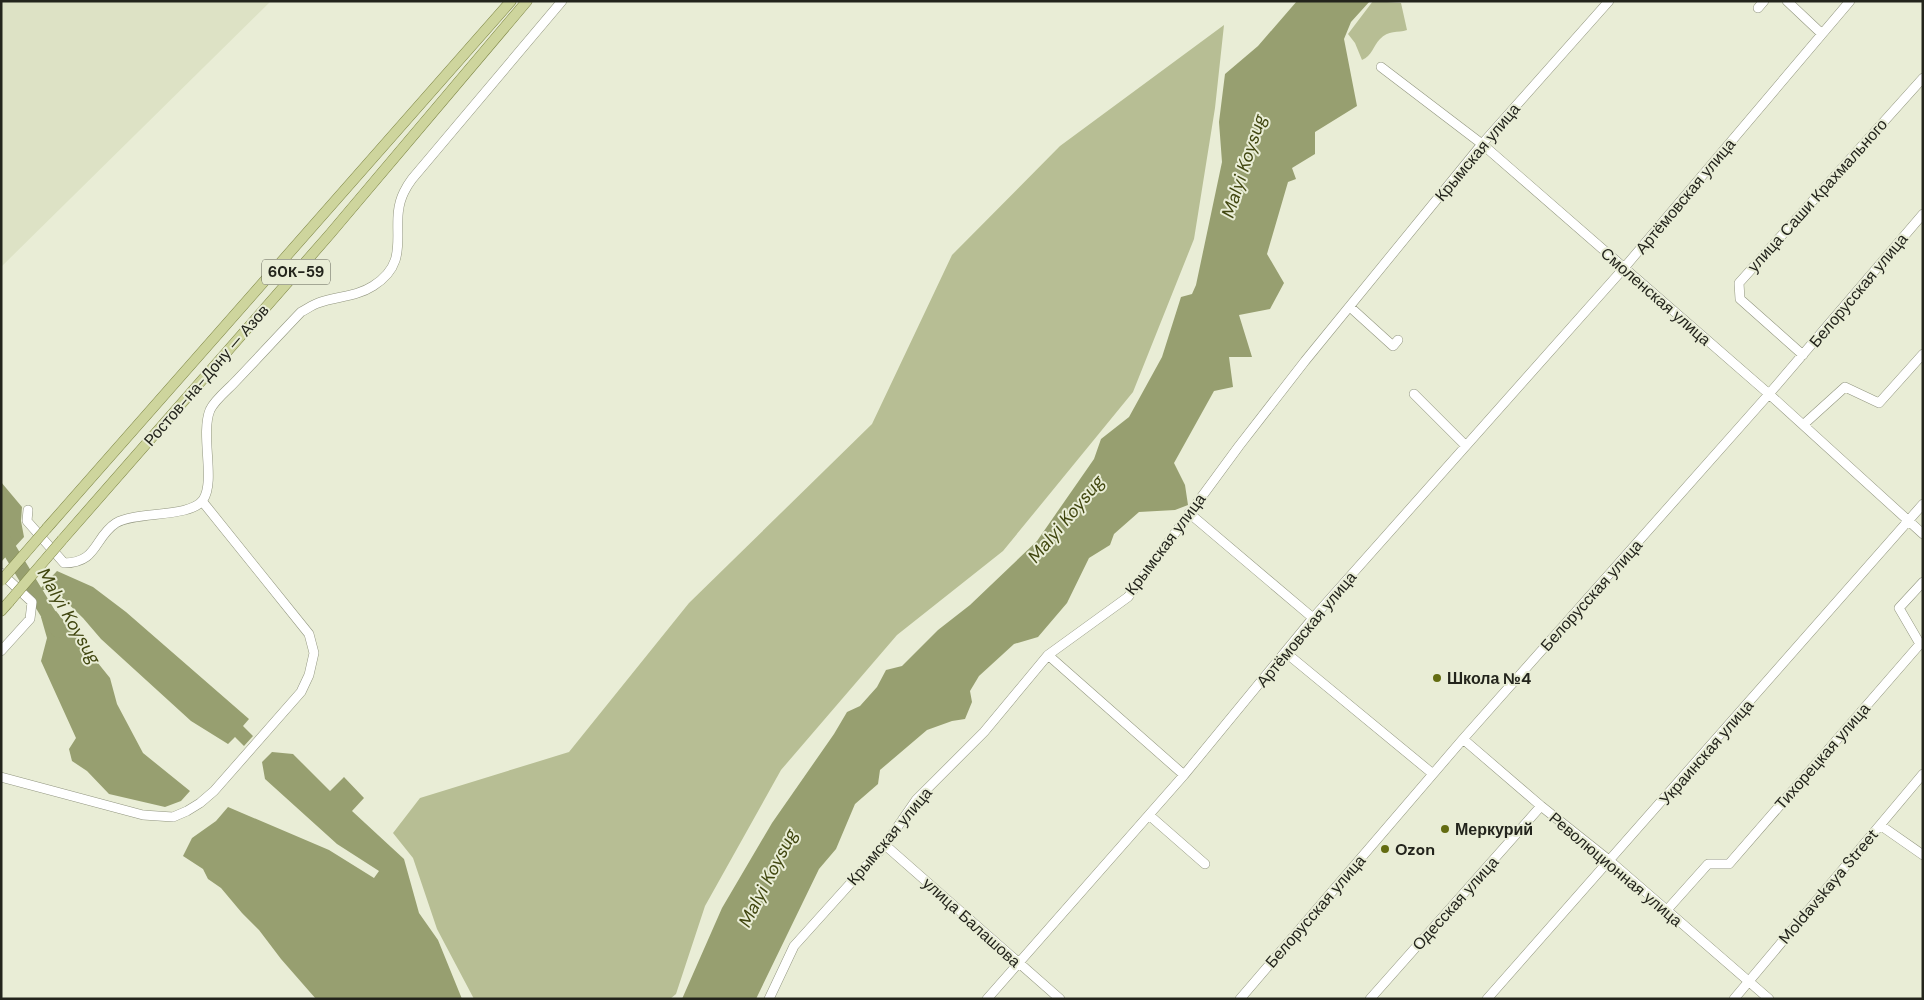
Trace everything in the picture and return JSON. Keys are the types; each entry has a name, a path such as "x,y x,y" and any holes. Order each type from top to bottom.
{"main road":[{"name":"Ростов-на-Дону — Азов","path":"1,581 511,1"},
{"name":"Ростов-на-Дону — Азов","path":"1,611 330,234 527,1"}],"street":[{"path":"28,510 27,521 64,563 74,563 86,559 116,523 133,518 185,510 202,501 208,487 205,432 211,408 301,312 318,303 358,294 375,285 391,271 398,256 399,210 403,192 562,1"},
{"name":"Крымская улица","path":"769,999 794,946 885,845 916,800 984,732 1048,655 1128,597 1245,438 1350,307 1482,144 1609,1"},
{"path":"1787,1 1822,34"},
{"name":"Артёмовская улица","path":"987,999 1184,775 1313,618 1624,268 1850,1"},
{"name":"Смоленская улица","path":"1381,67 1482,144 1769,394 1923,534"},
{"name":"улица Саши Крахмального","path":"1803,355 1740,299 1739,283 1923,78"},
{"name":"Белорусская улица","path":"1240,999 1463,739 1769,394 1923,214"},
{"path":"1350,307 1392,346 1398,340"},
{"path":"1803,425 1846,387 1879,403 1923,354"},
{"path":"1414,394 1466,446"},
{"path":"1,778 143,815 173,816 200,803 214,791 301,692 309,675 314,653 309,634 202,501"},
{"name":"Украинская улица","path":"1487,999 1923,504"},
{"path":"1189,513 1313,618"},
{"path":"1,573 32,602 32,608 30,619 1,651"},
{"name":"Тихорецкая улица","path":"1666,911 1708,864 1729,864 1920,644 1899,608 1923,582"},
{"path":"1285,652 1433,774"},
{"path":"1048,655 1184,775"},
{"name":"Революционная улица","path":"1463,739 1541,806 1610,861 1769,999"},
{"name":"Moldavskaya Street","path":"1734,999 1923,774"},
{"name":"Одесская улица","path":"1370,999 1541,806"},
{"path":"1149,815 1205,864"},
{"path":"1880,825 1923,855"},
{"name":"улица Балашова","path":"885,845 1060,999"}],"shaded area":[{"path":"1,1 271,1 1,267"},
{"path":"1373,1 1401,3 1407,30 1383,36 1368,56 1362,60 1355,43 1348,34"},
{"path":"1224,25 1215,108 1194,239 1133,392 1003,551 897,635 781,770 705,906 676,994 670,999 474,999 437,929 413,858 393,833 420,798 569,752 689,603 872,424 952,255 1060,146"}],"water":[{"path":"1297,1 1370,1 1351,22 1344,39 1357,106 1315,132 1315,154 1292,168 1296,179 1288,182 1267,254 1284,283 1270,309 1239,315 1252,357 1229,357 1233,387 1214,391 1174,463 1185,485 1188,505 1175,510 1139,512 1114,534 1110,545 1089,558 1067,603 1038,637 1014,644 979,676 970,691 972,702 965,719 952,721 927,730 880,770 878,784 855,804 836,849 819,869 756,999 682,999 722,908 772,823 834,734 847,712 860,706 877,687 886,670 902,666 938,630 970,605 1037,541 1094,459 1101,439 1129,417 1162,357 1181,297 1192,294 1196,285 1222,162 1219,122 1225,74 1258,46"},
{"path":"1,482 22,507 21,521 24,537 1,562"},
{"path":"57,571 93,587 126,612 249,719 243,726 253,736 244,746 235,737 228,744 191,721 101,639 83,618 54,590 39,590"},
{"path":"56,611 110,678 117,704 143,753 190,791 181,801 165,807 109,794 87,771 72,761 69,749 76,738 41,661 47,638 41,617"},
{"path":"272,752 293,754 330,791 344,777 364,798 352,811 404,859 419,913 438,940 462,999 316,999 281,959 259,930 221,888 208,879 203,869 183,856 192,838 216,821 228,807 329,850 374,878 379,871 337,844 265,779 262,762"}],"waterway":[{"name":"Malyi Koysug","path":"1,536 58,630"}],"place":[{"name":"Школа №4","path":"1437,678"},
{"name":"Меркурий","path":"1445,829"},
{"name":"Ozon","path":"1385,849"}]}
